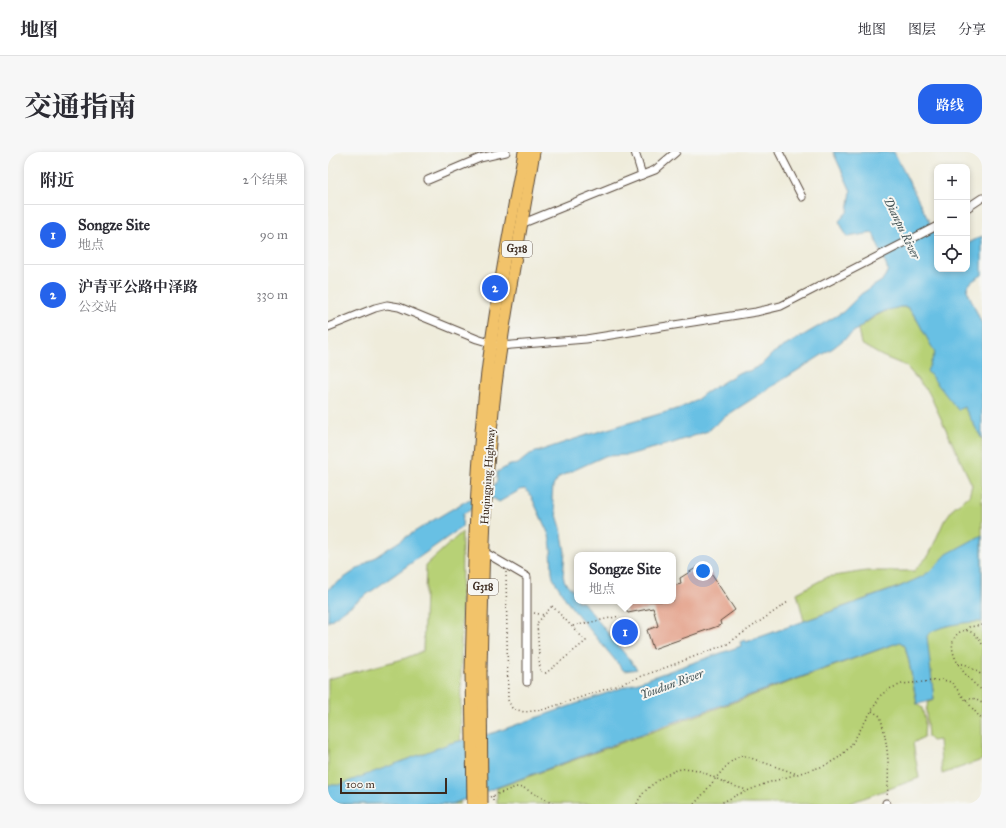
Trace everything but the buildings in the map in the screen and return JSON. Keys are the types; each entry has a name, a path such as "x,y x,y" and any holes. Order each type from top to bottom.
{"highway":[{"name":"Huqingping Highway","path":"473,804 476,671 477,490 495,345 524,152"},
{"name":"Huqingping Highway","path":"484,801 476,671 495,345 521,224 534,152"}],"street":[{"path":"428,180 480,155 506,152"},
{"path":"635,152 642,175"},
{"path":"521,224 655,170 676,152"},
{"path":"779,152 802,197"},
{"path":"970,206 982,198"},
{"path":"328,327 374,308 386,305 405,309 495,345 586,339 769,309 781,306 934,228"},
{"path":"484,552 527,577 527,682"}],"path":[{"path":"506,564 508,700 512,708 524,712 548,708 615,686 727,644 788,602"},
{"path":"552,606 586,641 546,673 540,672 537,624 544,615 552,606"},
{"path":"527,611 544,615"},
{"path":"572,626 620,616"},
{"path":"982,626 968,627 966,630 959,633 953,640 958,664 967,678 982,690"},
{"path":"966,630 973,632 982,644"},
{"path":"958,664 965,664 982,675"},
{"path":"720,804 767,783 824,766 838,758 850,747 881,695 889,689 902,684 943,680 951,682 982,720"},
{"path":"966,700 973,698 982,703"},
{"path":"871,711 880,716 885,738 889,780 886,804"},
{"path":"694,804 729,763 742,755 799,774"},
{"path":"637,804 644,792 652,784 674,771 683,769 692,769 705,773 726,784 748,791"},
{"path":"484,801 493,796 516,788 524,788 553,804"},
{"path":"493,796 493,804"}],"green space":[{"path":"907,307 923,329 930,342 958,410 964,406 982,439 982,760 942,774 939,740 932,741 928,737 926,710 928,703 934,700 929,657 912,582 804,621 797,593 827,577 866,571 914,571 929,555 944,521 954,507 969,496 972,485 929,393 906,366 882,356 861,344 858,329 878,315 888,310"},
{"path":"462,532 460,804 328,804 328,679 403,659 423,651 426,565"},
{"path":"900,642 905,646 917,704 922,708 925,720 924,737 913,743 919,778 847,804 497,804 497,788"}],"water":[{"name":"Dianpu River","path":"833,152 894,152 934,231 934,272 970,272 970,242 982,236 982,275 971,283 967,290 982,324 982,439 964,407 958,410 927,371 935,353 915,316 907,307 900,307 885,311 874,316 833,348 723,418 708,431 673,443 628,455 605,456 559,477 553,486 552,498 561,528 565,552 563,576 565,582 574,592 574,604 584,604 637,669 624,671 568,603 553,578 549,535 531,496 525,489 520,490 499,502 493,498 463,514 462,527 328,622 328,589 410,535 494,486 497,481 497,472 510,465 518,464 530,454 587,435 680,408 695,401 705,393 740,372 749,371 761,365 773,353 843,312 861,294 883,280 888,270 873,233 847,237 839,221 848,211 851,191"},
{"name":"Youdun River","path":"982,535 982,622 961,623 936,629 927,636 934,700 917,704 905,646 900,642 688,717 452,804 328,804 328,785 339,785 451,743 493,733 741,646 740,642 745,640 746,642 899,587 921,577 932,570 947,554"}],"place":[{"name":"沪青平公路中泽路","path":"495,288"},
{"name":"Songze Site","path":"625,632"}]}
